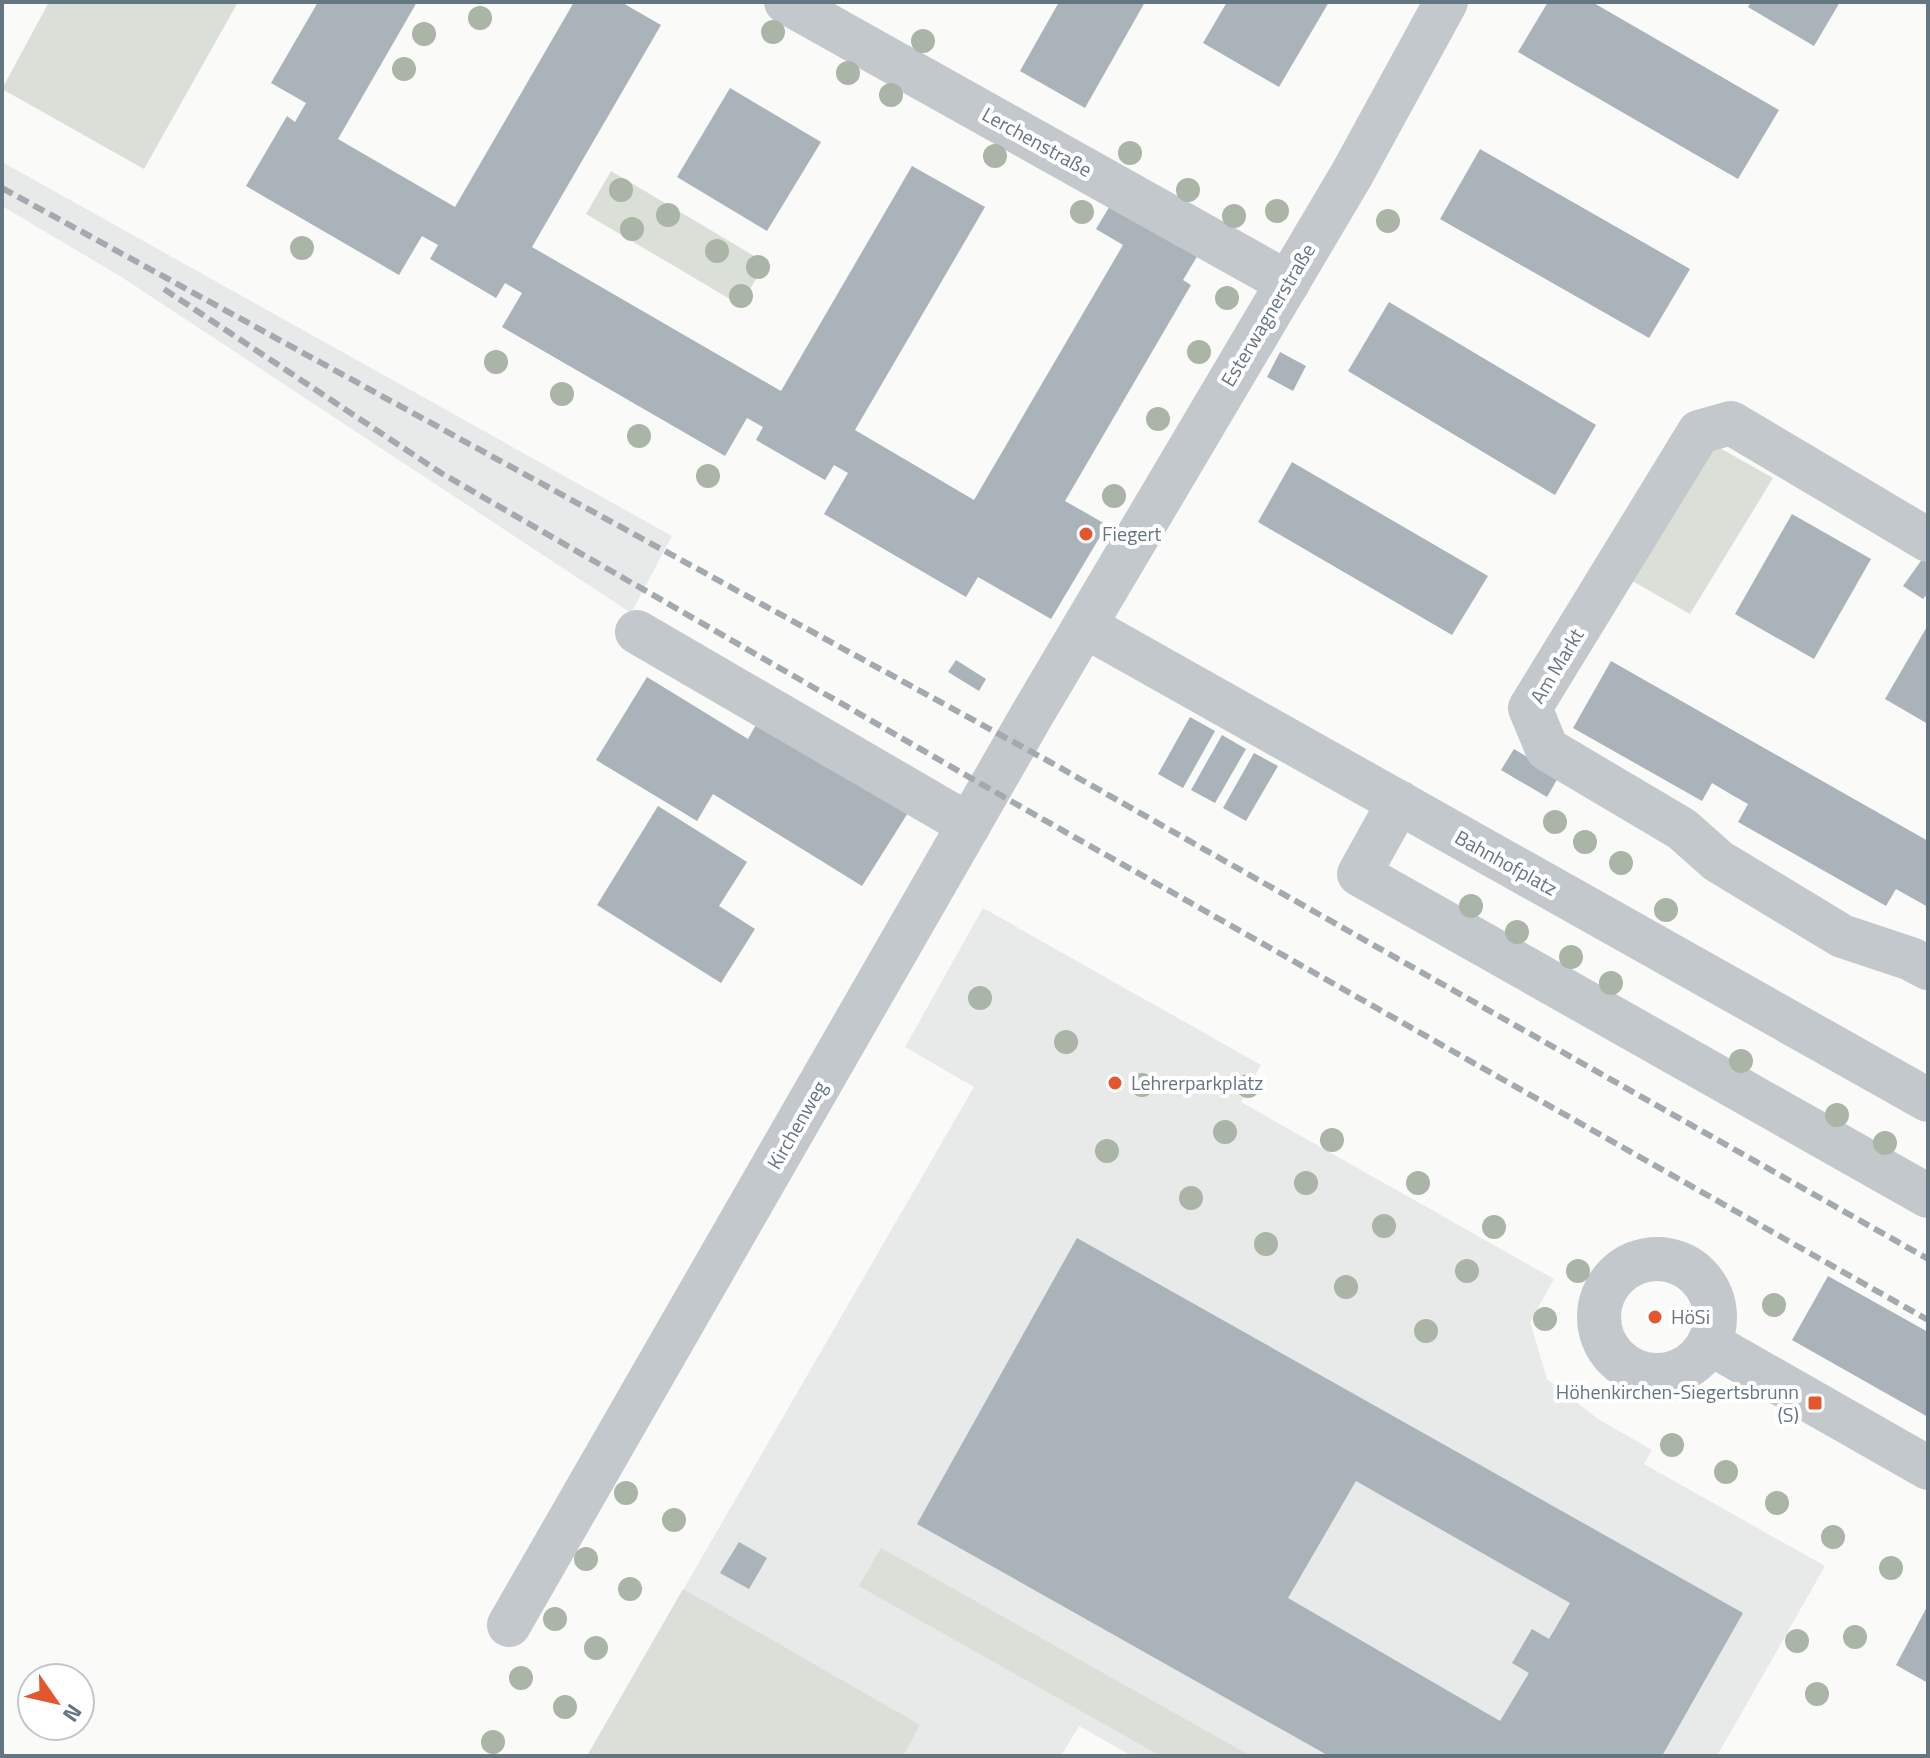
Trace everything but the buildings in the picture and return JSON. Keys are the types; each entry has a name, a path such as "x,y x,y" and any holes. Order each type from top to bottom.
{"street":[{"name":"Lerchenstraße","path":"786,2 1288,283"},
{"name":"Esterwagnerstraße","path":"1085,626 1352,174 1446,2"},
{"name":"Am Markt","path":"1928,540 1731,423 1699,432 1530,708 1547,749 1682,829 1718,861 1842,936 1911,959 1928,968"},
{"name":"Bahnhofplatz","path":"1085,626 1928,1100"},
{"name":"Kirchenweg","path":"509,1625 1085,626"},
{"path":"637,632 969,825"},
{"path":"1399,802 1359,874 1928,1196"},
{"path":"1709,1343 1928,1468"}],"shaded area":[{"path":"49,2 238,2 144,169 2,89"},
{"path":"2,162 672,536 631,613 123,278 2,206"},
{"path":"611,171 766,263 740,305 586,214"},
{"path":"1711,443 1773,478 1690,614 1629,579"},
{"path":"983,908 1261,1065 1241,1102 1554,1279 1530,1322 1547,1379 1598,1419 1652,1450 1644,1464 1825,1566 1717,1756 1132,1756 1079,1726 1061,1756 587,1756 974,1087 905,1047"},
{"path":"881,1548 1251,1756 1161,1756 859,1586"},
{"path":"683,1589 920,1725 903,1756 587,1756"}],"railway":[{"path":"2,188 1050,762 1928,1259"},
{"path":"164,289 441,473 1023,808 1928,1320"}],"place":[{"name":"Fiegert","path":"1086,534"},
{"name":"Lehrerparkplatz","path":"1115,1083"},
{"name":"HöSi","path":"1655,1317"},
{"name":"Höhenkirchen-Siegertsbrunn (S)","path":"1815,1403"}]}
